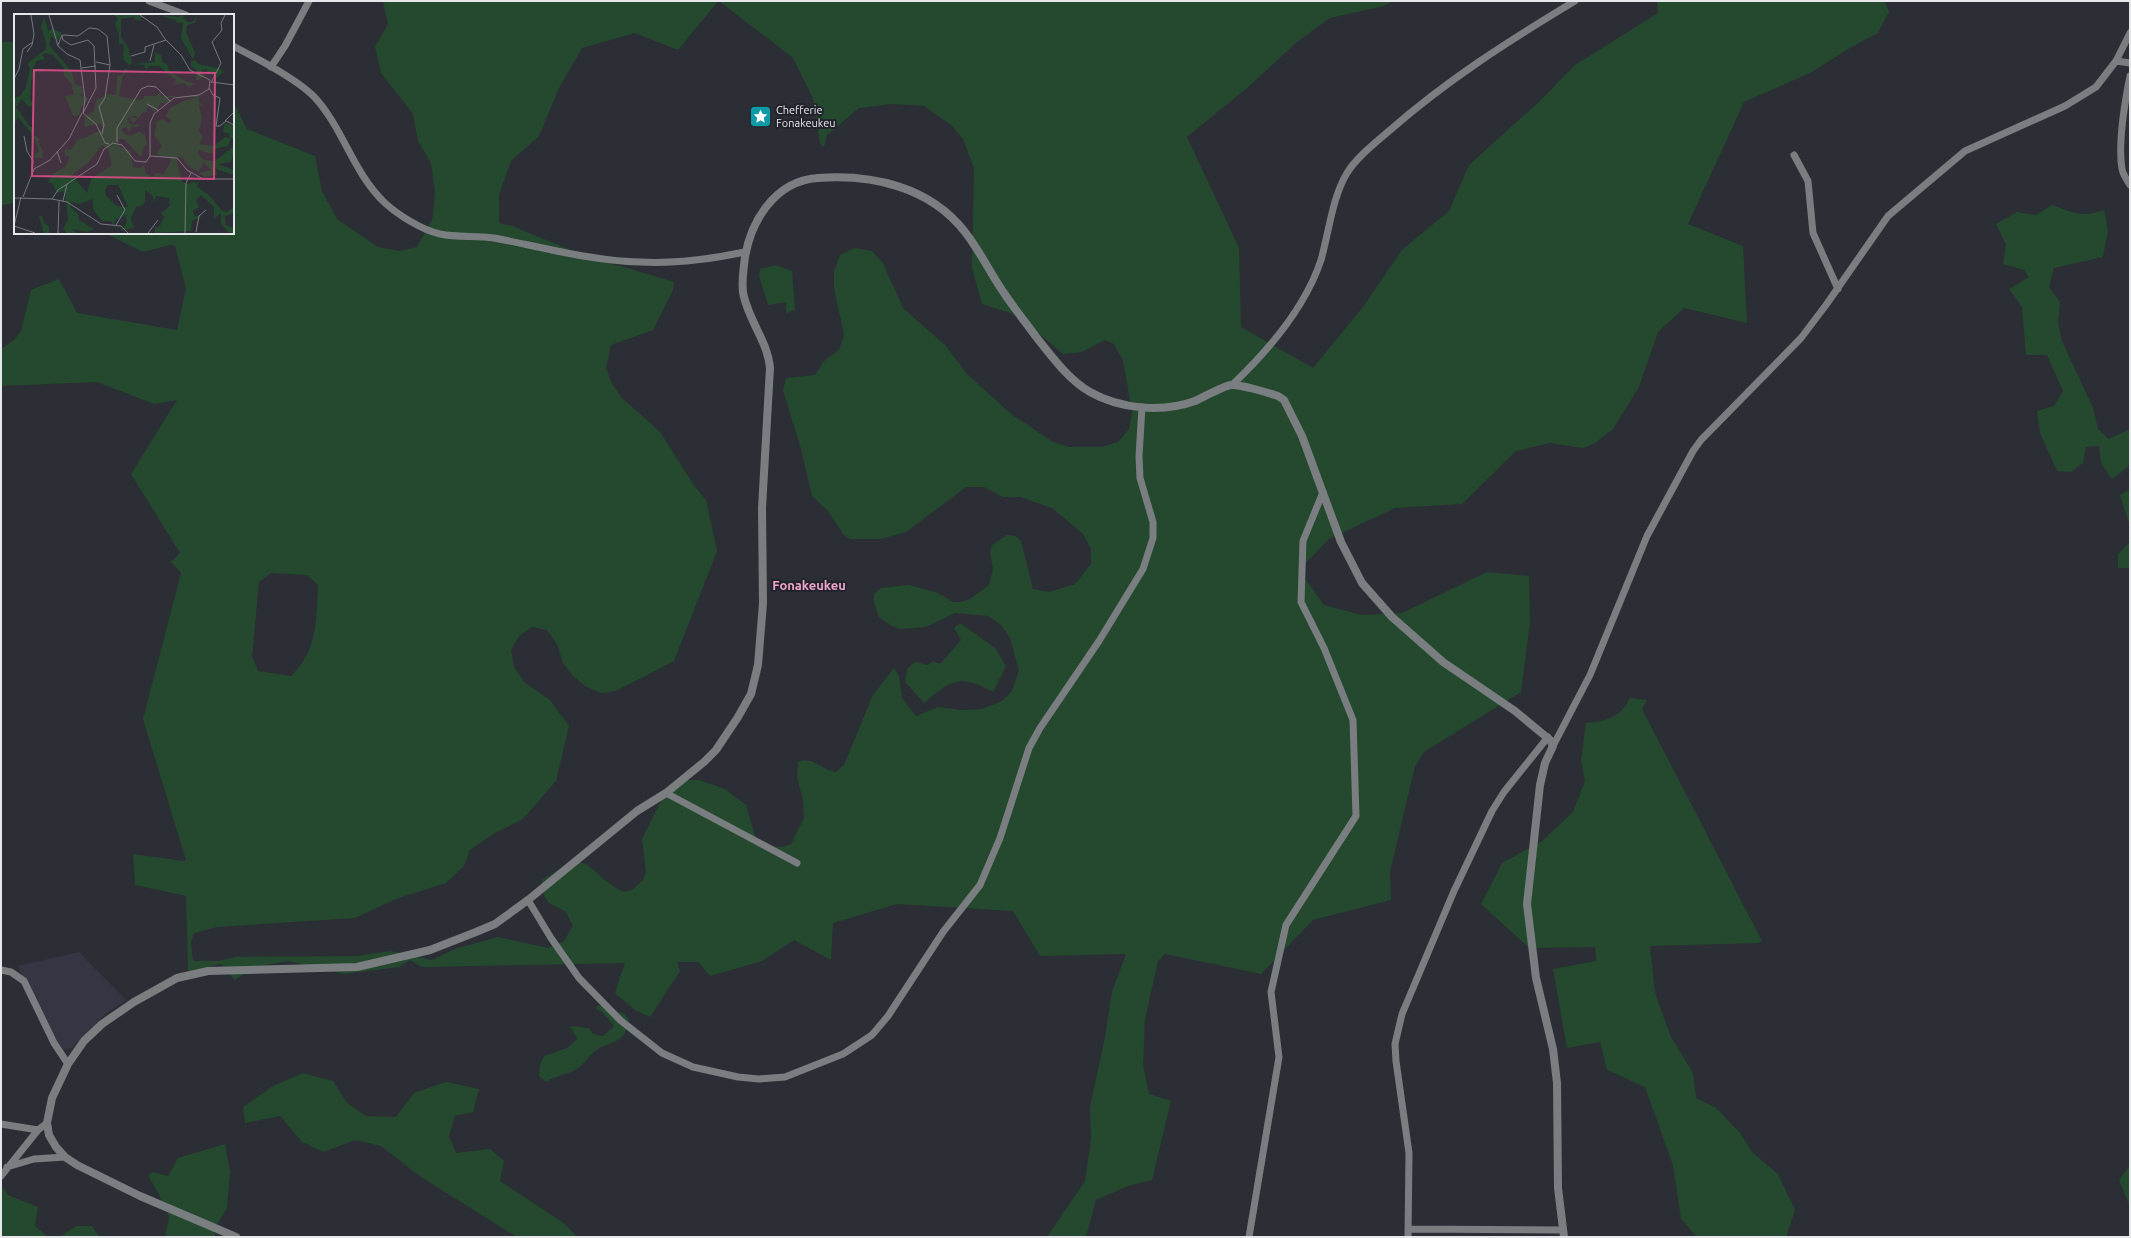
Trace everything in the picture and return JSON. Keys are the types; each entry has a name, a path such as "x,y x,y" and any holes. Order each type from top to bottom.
{"street":[{"path":"149,1 183,14"},
{"path":"271,67 285,46 309,1"},
{"path":"236,1237 140,1196 65,1157 56,1147 49,1135 47,1123 52,1098 68,1064 84,1041 102,1024 134,1002 178,978 208,971 333,969 376,964 458,940 495,924 528,900 637,811 666,793 704,762 727,734 751,694 758,665 763,603 762,508 770,368 767,352 744,297 742,284 745,252 755,224 762,212 784,190 803,180 834,178 863,179 903,187 942,207 966,233 1004,294 1048,352 1076,382 1104,399 1142,407 1162,408 1190,403 1232,385 1289,321 1302,300 1320,261 1340,187 1347,172 1356,161 1420,104 1497,48 1575,1"},
{"path":"1548,737 1504,792 1492,811 1454,891 1402,1014 1395,1044 1409,1153 1408,1233 1563,1234 1558,1188 1557,1083 1553,1049 1536,978 1528,904 1540,786 1545,763 1590,675 1647,536 1693,451 1711,428 1789,351 1838,288 1882,223 1965,151 2064,106 2088,92 2104,80 2116,61 2130,33"},
{"path":"234,47 271,67 316,98 330,118 354,164 381,198 391,207 428,230 439,234 478,235 545,249 640,262 684,262 745,252"},
{"path":"2116,61 2130,63"},
{"path":"2130,76 2124,106 2121,161 2124,177 2130,186"},
{"path":"1794,155 1808,181 1813,233 1838,288"},
{"path":"1232,385 1278,396 1284,400 1302,436 1324,492 1341,542 1351,565 1362,583 1392,616 1443,662 1515,711 1548,737 1553,746"},
{"path":"528,900 551,938 579,978 620,1020 662,1053 693,1067 738,1077 759,1079 785,1077 843,1054 872,1035 888,1016 944,932 980,885 1000,838 1029,748 1040,728 1099,641 1143,570 1153,538 1153,522 1140,478 1139,456 1142,407"},
{"path":"1249,1237 1279,1057 1271,992 1286,925 1356,816 1353,720 1324,648 1301,602 1303,541 1324,492"},
{"path":"666,793 797,863"},
{"path":"1,970 11,972 24,981 54,1043 68,1064"},
{"path":"1,1176 38,1130 47,1123"},
{"path":"1,1124 38,1130"},
{"path":"7,1167 34,1159 65,1157"}],"shaded area":[{"path":"79,952 126,1000 104,1015 72,1048 55,1052 18,966"}],"green space":[{"path":"383,1 718,1 678,50 635,33 582,48 558,90 539,136 511,161 499,195 499,223 512,226 583,255 674,282 673,290 653,330 611,345 606,368 612,384 622,398 660,432 695,487 706,500 717,551 674,661 616,691 601,693 585,686 573,676 563,663 557,644 547,630 532,627 519,636 511,650 514,667 524,682 550,700 569,726 556,781 523,819 493,834 470,850 464,866 446,883 396,899 355,918 217,927 194,933 191,942 193,961 219,961 235,957 357,956 390,951 432,960 455,949 498,937 548,948 564,941 573,926 566,912 549,903 544,896 542,880 559,869 580,862 587,865 610,884 624,892 632,890 643,880 646,872 642,839 662,799 673,786 689,780 699,780 725,789 746,805 758,846 783,847 791,844 804,818 803,800 797,777 798,762 813,762 826,769 836,772 844,765 873,695 894,668 899,676 902,698 916,716 938,707 961,710 982,709 1002,701 1012,691 1019,670 1010,638 1001,625 988,616 955,613 926,627 901,629 892,626 879,617 874,602 874,594 881,588 909,585 938,593 953,602 961,602 970,599 989,585 993,569 990,552 992,545 1007,535 1015,536 1021,541 1033,589 1049,592 1075,584 1091,564 1091,549 1083,534 1052,508 1020,497 1003,497 984,487 966,487 906,532 880,539 850,539 843,534 829,512 812,496 801,449 783,390 786,378 815,375 824,361 839,350 844,335 834,288 834,272 840,255 855,248 872,251 883,263 903,308 946,346 967,374 1011,414 1053,442 1069,447 1102,447 1118,442 1129,429 1132,413 1123,360 1114,344 1105,340 1082,352 1063,354 1023,320 1010,313 982,304 972,268 974,168 963,139 951,125 924,106 892,104 859,108 827,135 824,147 820,144 813,98 793,58 719,1 1393,1 1384,6 1330,18 1297,42 1247,88 1187,137 1239,248 1241,327 1313,368 1363,307 1402,250 1449,211 1469,165 1540,101 1575,65 1658,13 1657,1 1885,1 1889,12 1878,33 1853,46 1810,73 1744,102 1688,224 1743,246 1747,323 1684,308 1658,332 1639,387 1613,429 1595,443 1583,448 1550,443 1516,451 1462,504 1395,508 1329,539 1299,570 1324,605 1361,615 1402,613 1487,572 1529,576 1530,622 1521,692 1424,752 1415,766 1390,872 1391,900 1313,920 1261,974 1165,954 1158,961 1145,1019 1143,1065 1149,1094 1171,1101 1152,1180 1128,1186 1096,1200 1086,1237 1047,1237 1085,1181 1091,1139 1090,1107 1105,1037 1112,992 1126,954 1040,956 1013,911 897,904 833,923 831,960 794,940 762,961 710,976 698,962 677,962 680,971 650,1017 635,1010 615,993 625,963 422,967 410,960 399,967 344,974 288,961 254,967 235,980 221,964 188,971 186,896 135,885 133,854 184,861 186,860 143,719 181,573 171,562 180,553 131,474 177,400 154,404 97,382 1,386 1,349 14,340 21,331 31,290 59,279 77,313 177,330 186,288 175,246 170,245 143,252 109,235 234,234 234,104 247,129 315,156 322,191 337,219 378,247 399,251 417,247 433,218 435,193 431,163 418,141 413,114 381,73 375,47 388,24","holes":["271,573 307,575 318,585 314,634 311,645 300,666 291,676 258,671 252,656 259,582"]},
{"path":"1,42 14,42 14,203 1,205"},
{"path":"2052,205 2078,214 2090,214 2104,210 2108,231 2103,257 2054,268 2049,287 2060,302 2058,323 2062,341 2093,408 2098,429 2109,439 2130,429 2130,463 2127,468 2112,479 2101,463 2099,446 2086,447 2083,463 2071,472 2057,471 2040,433 2037,411 2054,406 2063,391 2047,355 2026,355 2022,307 2009,289 2029,277 2024,270 2003,264 2006,244 1996,224 2017,212 2036,215"},
{"path":"776,265 792,271 795,310 786,313 786,302 768,305 759,276 760,269"},
{"path":"2130,489 2130,527 2120,495"},
{"path":"2130,542 2130,568 2118,568 2118,554"},
{"path":"960,623 995,648 1006,666 993,692 973,683 964,681 957,682 949,684 924,703 905,682 907,669 915,662 928,665 933,661 940,664 961,640 954,628"},
{"path":"1630,698 1647,700 1642,709 1762,941 1758,943 1650,946 1655,993 1671,1037 1693,1073 1696,1098 1716,1108 1740,1133 1752,1152 1778,1174 1795,1210 1786,1237 1697,1237 1681,1219 1673,1165 1645,1087 1607,1070 1600,1042 1567,1048 1553,969 1596,961 1595,947 1529,948 1481,904 1502,863 1542,841 1573,812 1585,781 1581,761 1586,723 1612,717 1622,710"},
{"path":"598,1005 624,1014 629,1020 624,1034 616,1041 595,1051 578,1068 546,1082 539,1076 540,1065 544,1056 567,1048 577,1039 570,1026 589,1028 593,1034 603,1036 614,1026 602,1012 596,1009"},
{"path":"303,1073 333,1081 347,1103 366,1116 396,1117 414,1093 446,1082 479,1089 473,1112 455,1116 449,1136 456,1153 490,1149 504,1161 500,1181 565,1224 577,1237 517,1237 421,1177 381,1146 355,1140 324,1152 302,1142 280,1116 245,1123 243,1107 273,1086"},
{"path":"225,1144 230,1172 227,1208 213,1231 216,1237 165,1237 169,1218 168,1214 148,1176 153,1172 168,1176 178,1158"},
{"path":"2130,1165 2130,1207 2119,1180"},
{"path":"1,1185 8,1195 38,1207 35,1226 48,1237 1,1237"},
{"path":"76,1226 92,1226 99,1237 60,1237"}],"place":[{"name":"Chefferie Fonakeukeu","path":"760,116"}],"district":[{"name":"Fonakeukeu","path":"809,585"}]}
